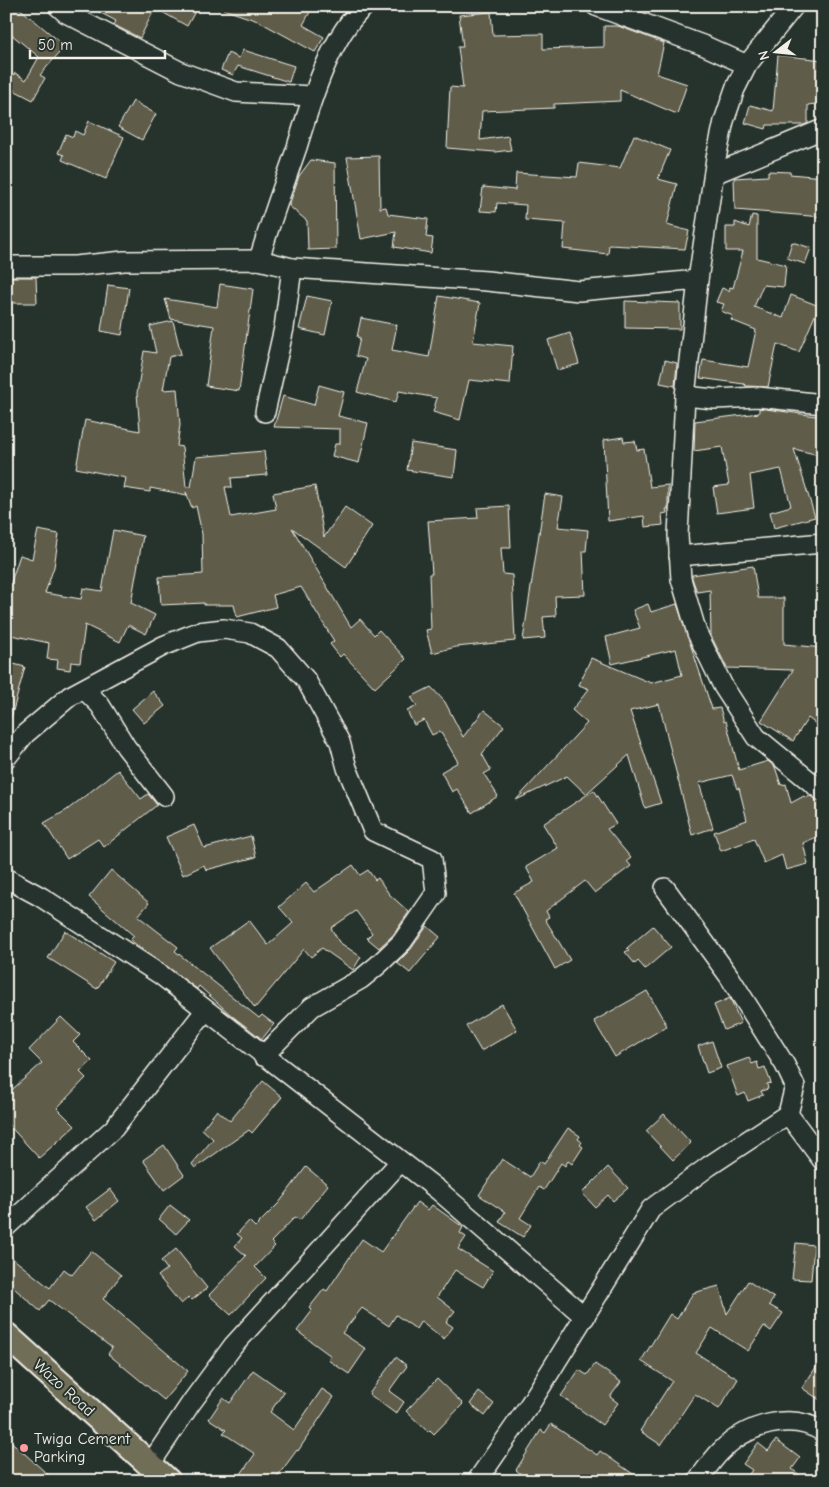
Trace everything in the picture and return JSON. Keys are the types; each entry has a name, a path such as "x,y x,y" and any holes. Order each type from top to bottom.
{"main road":[{"name":"Wazo Road","path":"6,1335 149,1466 168,1481"}],"street":[{"path":"58,6 66,13 181,72 236,92 312,96"},
{"path":"259,260 312,96 345,27 365,6"},
{"path":"596,6 705,46 747,65"},
{"path":"794,6 747,65 735,89 724,121 698,280 685,396 678,536 680,579 697,633 723,686 756,737 823,792"},
{"path":"714,174 823,129"},
{"path":"6,266 75,266 124,261 259,260 292,268 487,281 579,291 698,280"},
{"path":"265,412 284,328 292,268"},
{"path":"685,396 714,399 758,397 823,404"},
{"path":"679,556 823,543"},
{"path":"6,758 24,734 50,711 84,689 163,646 198,632 224,629 250,633 278,648 306,680 340,742 347,768 373,831 432,859 436,894 402,942 361,979 312,1007 264,1056"},
{"path":"84,689 100,705 126,747 164,796"},
{"path":"6,878 41,897 161,975 438,1190 585,1317"},
{"path":"478,1481 530,1404 652,1209 709,1166 788,1114 794,1086 785,1065 728,976 665,888"},
{"path":"6,1227 114,1128 205,1011"},
{"path":"788,1114 823,1161"},
{"path":"149,1466 191,1402 233,1346 400,1162"},
{"path":"697,1481 722,1450 757,1427 786,1421 814,1426 823,1432"}],"building":[{"path":"6,6 17,6 65,46 40,75 45,78 33,100 6,86 15,73 26,80 39,57 6,30"},
{"path":"88,6 198,6 187,26 155,8 140,38 114,25 116,21"},
{"path":"223,6 300,6 310,12 303,25 324,37 315,52 258,21 223,9"},
{"path":"491,12 493,35 543,34 543,49 604,47 604,26 618,26 664,43 657,74 687,84 677,114 620,90 620,101 554,104 554,108 482,111 480,140 508,136 511,150 495,152 447,148 450,87 463,88 458,47 463,47 459,15"},
{"path":"243,50 294,66 289,82 238,66 233,75 221,70 228,53 239,58"},
{"path":"778,55 823,60 823,103 808,105 808,123 804,125 767,125 766,129 745,123 750,105 773,111"},
{"path":"133,101 156,114 142,140 118,127"},
{"path":"89,121 124,137 106,179 62,160 64,155 58,153 66,134 73,137 75,131 83,135"},
{"path":"634,135 670,150 658,179 677,184 667,225 689,231 685,249 609,245 608,254 563,249 565,223 525,220 526,205 497,203 496,212 480,211 483,187 515,190 516,173 577,177 579,163 620,168"},
{"path":"379,156 380,208 386,207 388,214 428,219 426,237 433,238 431,253 394,247 396,232 361,239 347,157"},
{"path":"311,160 335,163 336,249 308,250 307,221 289,206 299,176"},
{"path":"768,171 823,177 823,217 735,210 734,178 768,176"},
{"path":"752,215 757,216 757,258 786,265 784,287 763,285 754,307 783,318 791,295 819,306 799,352 777,344 768,387 746,386 744,384 700,378 703,360 748,367 756,330 731,320 733,316 721,311 724,304 716,302 722,288 729,291 730,287 733,288 743,251 726,251 726,227 735,227 735,222 749,227"},
{"path":"792,242 811,248 805,264 787,258"},
{"path":"6,277 36,277 37,303 6,303"},
{"path":"220,284 253,289 239,391 206,386 214,326 171,319 165,299 217,307"},
{"path":"108,285 129,288 122,335 101,331"},
{"path":"307,296 332,301 325,335 299,329"},
{"path":"439,296 480,303 473,342 513,346 510,384 469,380 460,420 433,412 437,398 399,391 396,402 357,392 366,359 356,356 360,338 357,337 361,318 397,325 392,350 429,357"},
{"path":"625,301 680,303 680,329 625,328"},
{"path":"173,321 181,354 169,357 163,390 177,389 180,425 177,446 182,447 186,487 191,487 196,457 264,451 267,475 231,478 232,487 225,487 231,517 276,509 273,493 315,486 324,537 345,507 372,526 346,567 292,528 351,627 360,619 374,635 379,630 406,659 375,688 343,654 340,657 330,644 334,641 301,587 273,595 276,607 237,617 234,605 204,605 204,603 161,605 159,577 203,574 202,534 196,506 192,508 186,492 187,495 150,488 150,492 124,488 126,478 76,468 85,420 140,431 137,393 144,351 156,353 150,326"},
{"path":"570,333 579,364 557,370 548,340"},
{"path":"665,360 677,363 675,386 660,383"},
{"path":"319,385 344,392 338,416 368,423 359,463 332,456 335,444 340,444 340,429 274,427 283,396 314,405"},
{"path":"759,408 823,417 823,456 794,449 815,517 774,528 770,512 791,506 781,469 750,475 754,508 717,513 713,487 729,485 722,447 694,451 695,421 759,413"},
{"path":"623,437 624,442 635,441 637,450 644,449 650,487 668,485 668,509 666,509 667,513 662,514 663,525 645,527 644,516 608,521 604,440"},
{"path":"411,443 457,450 454,477 407,470"},
{"path":"545,494 563,497 558,527 588,530 586,551 583,551 585,595 555,596 556,616 543,617 545,638 523,640"},
{"path":"509,506 511,548 501,548 503,574 512,575 515,641 456,647 432,653 426,630 431,629 429,574 432,574 428,521 478,518 477,508"},
{"path":"38,530 59,534 54,567 45,593 81,599 83,588 102,591 113,530 143,536 131,603 155,615 146,634 128,625 120,642 85,625 80,663 71,662 70,670 57,668 58,660 47,659 49,643 6,634 6,581 11,582 20,555 32,559"},
{"path":"753,566 758,598 784,598 784,644 823,648 823,714 816,724 808,718 793,741 761,721 793,670 727,668 711,636 710,590 697,592 692,578 692,575"},
{"path":"648,604 651,612 677,604 712,709 720,708 724,722 726,721 739,770 768,761 775,767 781,785 786,784 791,803 804,796 806,798 810,796 822,803 823,834 803,843 808,864 786,870 782,855 764,863 754,839 721,851 714,832 747,820 739,788 737,789 732,775 699,783 713,828 692,835 659,704 630,711 661,803 645,808 629,755 586,794 567,776 516,800 587,723 572,710 589,689 579,685 591,658 651,683 682,675 676,649 612,664 606,637 640,628 633,610"},
{"path":"6,662 25,667 11,718 6,718"},
{"path":"431,687 445,702 463,737 484,710 504,726 482,754 491,770 484,774 498,796 472,813 457,789 452,792 441,772 458,762 440,731 432,735 424,720 414,725 407,711 417,706 411,697"},
{"path":"153,691 165,706 144,723 132,709"},
{"path":"118,770 141,799 148,794 157,805 104,847 98,839 67,859 44,823 67,810"},
{"path":"594,790 616,824 607,829 631,858 627,861 631,866 595,893 585,881 546,911 549,917 545,919 570,960 555,969 514,893 534,882 526,867 558,848 543,824"},
{"path":"194,825 204,848 251,836 256,857 206,870 204,865 183,875 166,837"},
{"path":"353,865 360,875 368,870 375,880 378,878 389,894 409,912 393,935 379,948 367,938 372,933 356,911 331,928 339,942 361,957 353,970 322,948 311,957 304,949 255,1008 210,948 249,920 268,945 293,923 279,907 306,883 314,892"},
{"path":"111,870 149,903 138,916 178,947 175,951 259,1018 262,1015 274,1024 262,1039 231,1015 199,986 197,989 130,940 134,936 89,897"},
{"path":"427,926 440,937 410,973 397,963 411,949"},
{"path":"653,926 671,947 645,969 638,961 635,964 625,952 629,950 627,948"},
{"path":"65,931 114,962 97,989 48,958"},
{"path":"647,991 667,1026 615,1057 594,1021"},
{"path":"730,998 741,1023 724,1030 714,1005"},
{"path":"502,1004 517,1030 481,1051 466,1026"},
{"path":"61,1017 80,1035 73,1042 92,1061 80,1072 86,1078 57,1108 75,1126 39,1158 6,1122 6,1095 42,1063 29,1050"},
{"path":"712,1041 721,1068 707,1073 698,1046"},
{"path":"749,1058 752,1064 757,1062 759,1069 765,1067 771,1083 767,1084 768,1089 761,1091 763,1095 748,1101 745,1093 738,1096 727,1066"},
{"path":"263,1081 282,1097 252,1133 249,1130 195,1168 192,1164 213,1139 202,1129 217,1110 230,1121"},
{"path":"664,1114 691,1143 673,1160 646,1131"},
{"path":"568,1128 580,1136 578,1139 582,1142 580,1145 583,1147 572,1164 568,1161 565,1166 561,1163 544,1190 539,1187 520,1218 531,1225 523,1237 499,1222 505,1212 479,1195 502,1159 530,1177 540,1161 544,1164"},
{"path":"164,1145 184,1175 164,1190 143,1160"},
{"path":"306,1167 328,1185 300,1220 295,1217 271,1242 275,1246 255,1267 266,1278 231,1315 209,1295 246,1256 235,1246 242,1238 237,1234 249,1221 255,1227 279,1203"},
{"path":"608,1167 628,1188 613,1201 608,1195 595,1207 582,1193"},
{"path":"110,1189 119,1201 96,1220 86,1207"},
{"path":"417,1202 428,1210 432,1205 463,1227 460,1233 466,1237 458,1249 493,1271 483,1287 455,1270 437,1297 455,1311 446,1322 453,1327 444,1339 421,1321 416,1329 396,1315 389,1326 362,1308 342,1333 366,1349 349,1374 328,1360 331,1356 297,1331 312,1311 309,1308 324,1289 327,1291 362,1239 381,1252"},
{"path":"170,1205 189,1220 176,1234 159,1219"},
{"path":"796,1243 814,1245 811,1280 792,1279"},
{"path":"176,1249 207,1288 192,1300 189,1297 181,1304 158,1276 167,1269 161,1261"},
{"path":"91,1251 121,1275 103,1299 188,1371 164,1400 108,1354 112,1348 49,1300 40,1311 6,1281 6,1253 50,1288 64,1269 72,1275"},
{"path":"748,1281 774,1298 769,1305 783,1313 771,1331 764,1326 748,1351 712,1328 696,1353 738,1379 719,1409 695,1394 661,1445 640,1431 672,1381 641,1361 670,1314 677,1319 693,1293 719,1286 727,1314"},
{"path":"396,1357 407,1366 389,1391 404,1402 396,1414 369,1394"},
{"path":"823,1357 823,1402 802,1388"},
{"path":"595,1364 621,1382 610,1397 618,1403 602,1425 561,1396 579,1370 587,1375"},
{"path":"253,1370 284,1392 270,1412 294,1430 322,1389 334,1397 298,1451 274,1481 236,1481 255,1454 223,1433 226,1430 209,1419 223,1398 230,1403"},
{"path":"437,1379 463,1404 434,1434 430,1430 428,1432 406,1411"},
{"path":"479,1392 494,1404 485,1416 470,1404"},
{"path":"551,1424 597,1455 600,1451 643,1481 529,1481 516,1470 541,1430 545,1433"},
{"path":"6,1437 55,1481 6,1481"},
{"path":"776,1440 800,1458 792,1469 807,1481 744,1481 752,1470 743,1464 758,1443 768,1451"}],"place":[{"name":"Twiga Cement Parking","path":"24,1448"}]}
